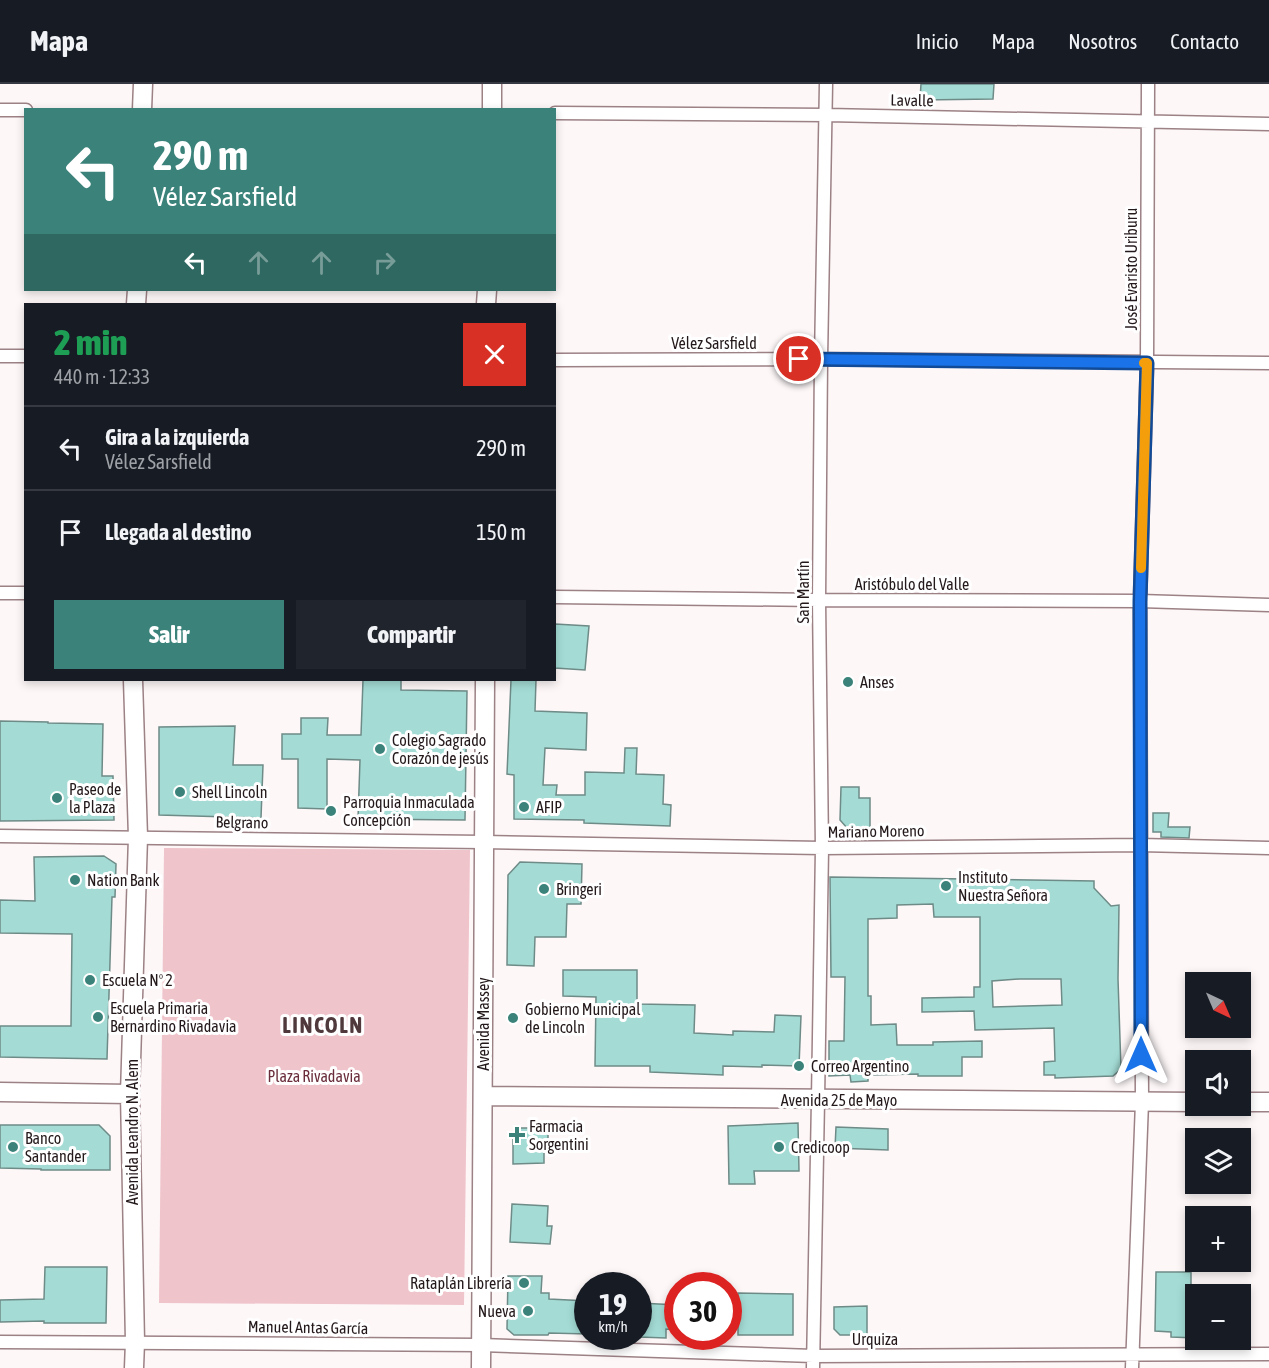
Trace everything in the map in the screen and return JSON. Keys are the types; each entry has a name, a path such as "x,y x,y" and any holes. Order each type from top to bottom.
{"main road":[{"path":"142,84 142,108"},
{"path":"492,84 492,108"},
{"name":"Avenida Leandro N. Alem","path":"133,681 138,837 130,1094 134,1368"},
{"name":"Avenida Massey","path":"481,1368 485,681"},
{"path":"0,1092 130,1094"},
{"name":"Avenida 25 de Mayo","path":"483,1096 1185,1102"},
{"path":"1251,1102 1269,1102"}],"street":[{"name":"San Martín","path":"813,1362 822,848 819,600 826,84"},
{"name":"José Evaristo Uriburu","path":"1132,1368 1142,1101 1140,602 1147,363 1148,84"},
{"path":"0,110 24,110"},
{"name":"Lavalle","path":"556,113 827,114 1269,124"},
{"path":"0,356 24,356"},
{"name":"Vélez Sarsfield","path":"556,360 821,359 1269,363"},
{"path":"0,593 24,593"},
{"name":"Aristóbulo del Valle","path":"556,597 1269,605"},
{"name":"Belgrano","path":"0,836 483,842"},
{"name":"Mariano Moreno","path":"483,842 822,848 1140,844 1269,848"},
{"name":"Manuel Antas García","path":"0,1342 481,1345"},
{"name":"Urquiza","path":"481,1345 813,1362 1132,1354 1269,1354"}],"green space":[{"name":"Plaza Rivadavia","path":"164,848 470,850 464,1305 159,1303"}],"building":[{"path":"921,84 994,84 993,99 920,100"},
{"path":"556,624 589,626 585,670 556,668"},
{"path":"363,681 401,681 401,690 467,691 465,820 358,819 360,760 327,759 327,809 298,808 298,759 282,759 282,734 301,734 301,718 328,718 327,735 361,735"},
{"path":"511,681 536,681 535,711 587,713 586,750 545,748 543,785 557,785 556,795 585,795 585,772 624,773 625,748 637,748 636,774 664,775 663,804 671,805 670,826 584,823 584,820 514,819 514,775 507,774"},
{"path":"0,721 103,724 102,776 113,776 114,820 0,821"},
{"path":"235,726 233,765 263,765 261,818 159,815 159,727"},
{"path":"841,787 859,787 859,798 870,798 870,829 848,829 840,820"},
{"path":"1153,813 1169,813 1168,827 1190,827 1189,838 1161,837 1161,832 1153,832"},
{"name":"Escuela Nº 2","path":"104,856 116,864 115,897 112,897 107,1059 0,1057 0,1026 71,1026 72,934 0,933 0,900 35,901 34,857"},
{"name":"Bringeri","path":"520,862 582,864 581,904 567,904 566,937 535,937 534,966 507,965 508,875"},
{"path":"830,877 1094,881 1094,888 1111,906 1119,905 1118,979 1121,1069 1113,1076 1055,1078 1055,1075 1044,1075 1044,1062 1055,1061 1054,1028 975,1030 974,1011 922,1012 922,998 974,997 974,987 980,987 980,917 934,917 933,904 897,905 897,918 868,919 868,996 871,996 871,1025 896,1024 897,1045 982,1041 982,1057 962,1057 962,1076 868,1075 868,1081 851,1082 850,1075 829,1076 829,1041 844,1041 845,977 831,977","holes":["1061,979 1062,1005 993,1007 992,981"]},
{"path":"563,970 637,970 637,1004 695,1005 694,1033 733,1035 733,1031 774,1032 775,1015 801,1016 799,1066 723,1066 723,1075 650,1072 650,1066 595,1066 596,997 563,996"},
{"path":"798,1123 799,1171 754,1171 755,1184 729,1184 728,1126"},
{"path":"0,1125 99,1125 110,1136 110,1170 0,1168"},
{"path":"836,1127 888,1129 888,1150 835,1148"},
{"path":"518,1128 548,1128 548,1144 544,1144 544,1163 513,1164 513,1132"},
{"path":"512,1204 548,1206 547,1226 552,1226 550,1244 510,1242"},
{"path":"45,1267 107,1267 106,1323 0,1322 0,1300 44,1299"},
{"path":"1156,1272 1191,1272 1191,1284 1185,1284 1185,1338 1171,1337 1171,1332 1155,1331"},
{"path":"508,1276 542,1276 541,1293 549,1293 549,1299 574,1300 574,1334 514,1335 507,1329"},
{"path":"742,1293 793,1294 793,1335 742,1335"},
{"path":"652,1304 664,1304 664,1338 652,1337"},
{"path":"867,1306 867,1335 840,1335 834,1329 834,1307"}],"slow traffic":[{"path":"1141,568 1147,363 1144,363"}],"place":[{"name":"Anses","path":"848,682"},
{"name":"Colegio Sagrado Corazón de jesús","path":"380,749"},
{"name":"Shell Lincoln","path":"180,792"},
{"name":"Paseo de la Plaza","path":"57,798"},
{"name":"AFIP","path":"524,807"},
{"name":"Parroquia Inmaculada Concepción","path":"331,811"},
{"name":"Nation Bank","path":"75,880"},
{"name":"Instituto Nuestra Señora","path":"946,886"},
{"name":"Bringeri","path":"544,889"},
{"name":"Escuela Nº 2","path":"90,980"},
{"name":"Escuela Primaria Bernardino Rivadavia","path":"98,1017"},
{"name":"Gobierno Municipal de Lincoln","path":"513,1018"},
{"name":"Correo Argentino","path":"799,1066"},
{"name":"Farmacia Sorgentini","path":"517,1135"},
{"name":"Banco Santander","path":"13,1147"},
{"name":"Credicoop","path":"779,1147"},
{"name":"Rataplán Librería","path":"524,1283"},
{"name":"Nueva","path":"528,1311"}],"district":[{"name":"LINCOLN","path":"323,1025"}],"route":[{"path":"799,359 1147,363 1140,602 1141,1055"}]}
